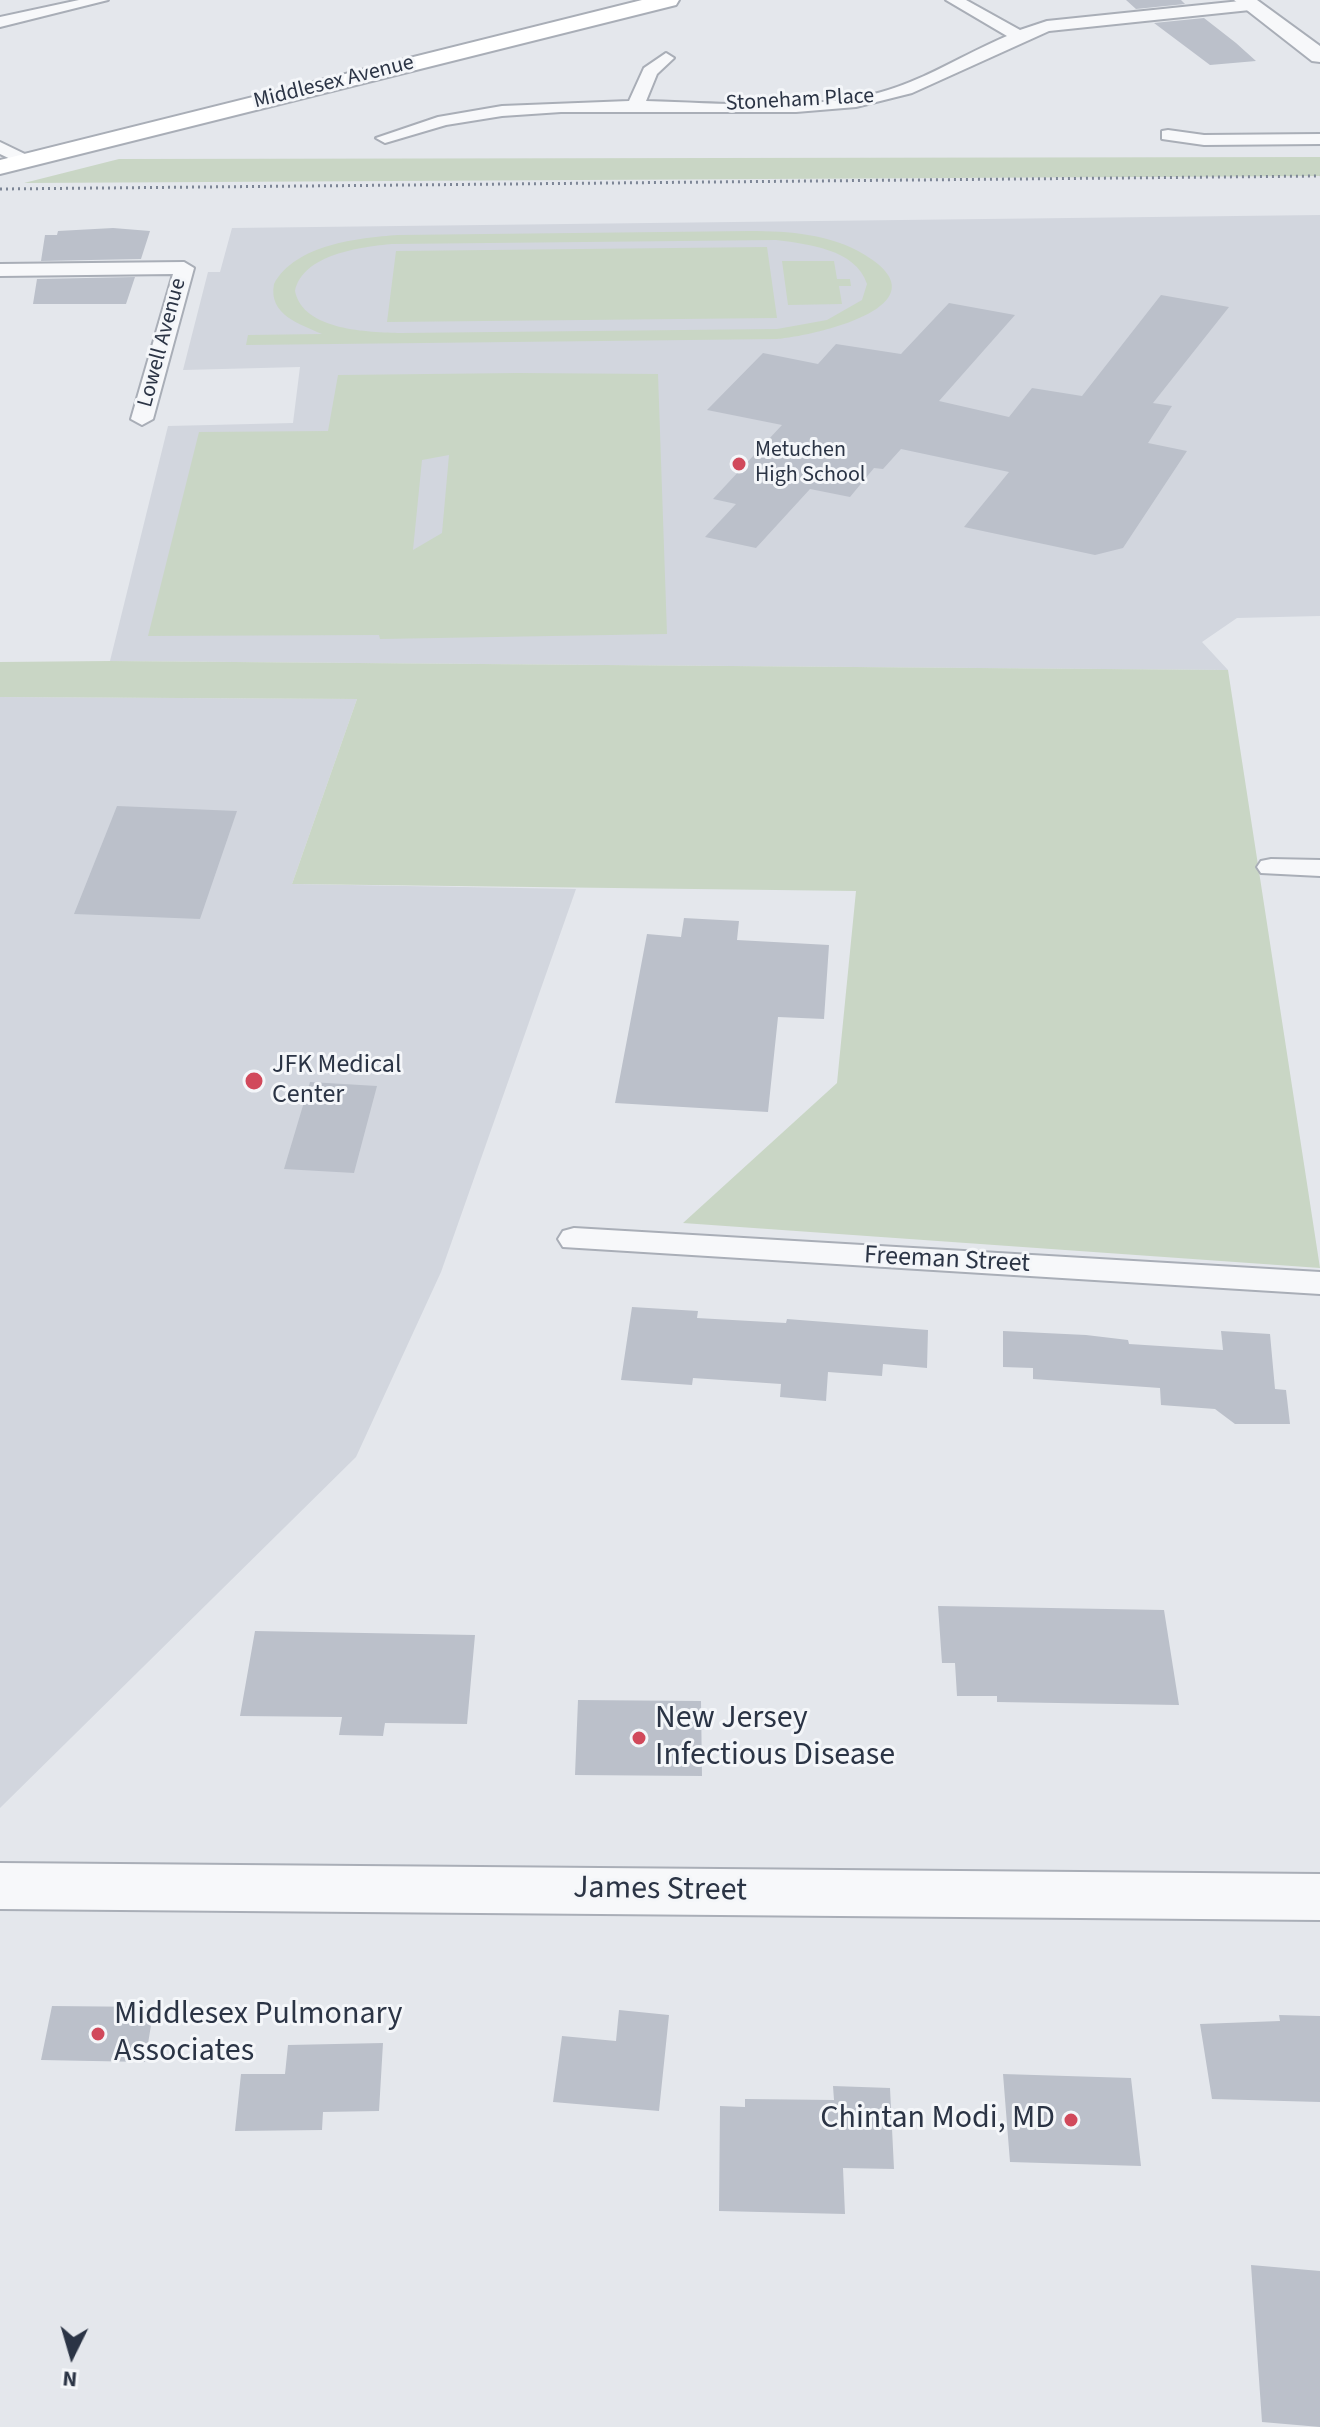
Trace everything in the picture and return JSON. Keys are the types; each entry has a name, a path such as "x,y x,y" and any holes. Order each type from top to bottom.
{"main road":[{"name":"Middlesex Avenue","path":"12,164 668,0"}],"street":[{"path":"0,22 100,0"},
{"path":"954,0 1017,35"},
{"path":"1247,2 1320,56"},
{"name":"Stoneham Place","path":"385,138 432,121 537,105 816,105 890,96 954,70 1017,35 1078,21 1247,2"},
{"path":"636,105 650,72 666,58"},
{"path":"1168,135 1204,140 1320,139"},
{"path":"0,147 12,164"},
{"name":"Lowell Avenue","path":"0,270 184,268 142,419"},
{"path":"1271,867 1320,868"},
{"name":"Freeman Street","path":"574,1239 1320,1283"},
{"name":"James Street","path":"0,1886 1320,1897"}],"shaded area":[{"name":"Metuchen High School","path":"1320,215 1320,616 1237,618 1202,642 1228,670 110,661 168,426 293,423 300,367 183,370 208,272 220,272 232,228"},
{"name":"JFK Medical Center","path":"0,697 357,699 292,884 576,889 441,1272 356,1457 0,1808"}],"green space":[{"path":"1320,157 1320,176 24,183 119,159"},
{"path":"794,233 838,242 865,255 887,273 892,289 884,303 843,325 777,339 246,345 248,335 322,334 288,317 281,311 273,295 274,284 297,260 347,241 398,235","holes":["776,240 816,246 842,256 861,272 867,284 862,300 827,320 777,329 401,333 356,330 324,322 310,314 295,291 300,278 321,261 350,250 392,244"]},
{"path":"767,247 777,318 387,322 396,251"},
{"path":"782,261 834,261 837,279 850,279 851,286 839,286 842,304 788,305"},
{"path":"658,374 667,634 380,639 379,635 148,636 199,432 328,431 338,375","holes":["449,455 442,533 413,550 422,460"]},
{"path":"0,662 1228,670 1320,1268 683,1223 837,1083 856,891 292,884 357,699 0,697"}],"building":[{"path":"1126,0 1181,0 1185,4 1136,9"},
{"path":"1204,18 1256,61 1210,65 1154,23"},
{"path":"113,228 150,231 141,259 41,261 45,235 57,235 58,231"},
{"path":"135,277 126,304 33,304 37,279"},
{"path":"1161,295 1229,307 1153,403 1172,406 1148,443 1187,451 1123,548 1095,555 964,527 1009,472 901,449 883,469 874,468 850,497 810,489 756,548 705,537 736,504 713,499 782,425 707,410 763,353 818,364 836,344 901,354 949,303 1015,315 939,401 1009,417 1032,388 1082,396"},
{"path":"117,806 237,811 200,919 74,914"},
{"path":"684,918 739,921 737,940 829,945 824,1019 778,1017 768,1112 615,1103 647,934 681,937"},
{"path":"310,1082 377,1086 354,1173 284,1169"},
{"path":"632,1307 698,1311 697,1318 786,1323 787,1319 928,1330 927,1368 883,1364 882,1376 828,1372 826,1401 780,1397 781,1384 693,1378 692,1385 621,1380"},
{"path":"1003,1331 1086,1335 1128,1340 1129,1344 1223,1350 1221,1331 1270,1334 1275,1389 1286,1390 1290,1424 1235,1424 1215,1409 1161,1405 1160,1388 1033,1379 1033,1368 1003,1367"},
{"path":"938,1606 1164,1610 1179,1705 997,1702 997,1696 957,1696 955,1663 942,1663"},
{"path":"255,1631 475,1635 467,1724 385,1723 383,1736 339,1735 342,1717 240,1716"},
{"name":"New Jersey Infectious Disease","path":"578,1700 701,1701 702,1776 575,1775"},
{"name":"Middlesex Pulmonary Associates","path":"52,2006 154,2007 145,2062 41,2060"},
{"path":"619,2010 669,2015 659,2111 553,2102 562,2036 616,2041"},
{"path":"1279,2015 1320,2016 1320,2102 1212,2099 1200,2024 1280,2021"},
{"path":"383,2043 379,2111 323,2112 322,2130 235,2131 241,2074 285,2074 288,2045"},
{"name":"Chintan Modi, MD","path":"1003,2074 1131,2078 1141,2166 1010,2162"},
{"path":"833,2086 890,2088 894,2169 843,2168 845,2214 719,2211 720,2106 745,2107 745,2099 834,2100"},
{"path":"1251,2265 1320,2271 1320,2427 1262,2422"}],"railway":[{"path":"0,189 1320,176"}],"place":[{"name":"Metuchen High School","path":"739,464"},
{"name":"JFK Medical Center","path":"254,1081"},
{"name":"New Jersey Infectious Disease","path":"639,1738"},
{"name":"Middlesex Pulmonary Associates","path":"98,2034"},
{"name":"Chintan Modi, MD","path":"1071,2120"}]}
